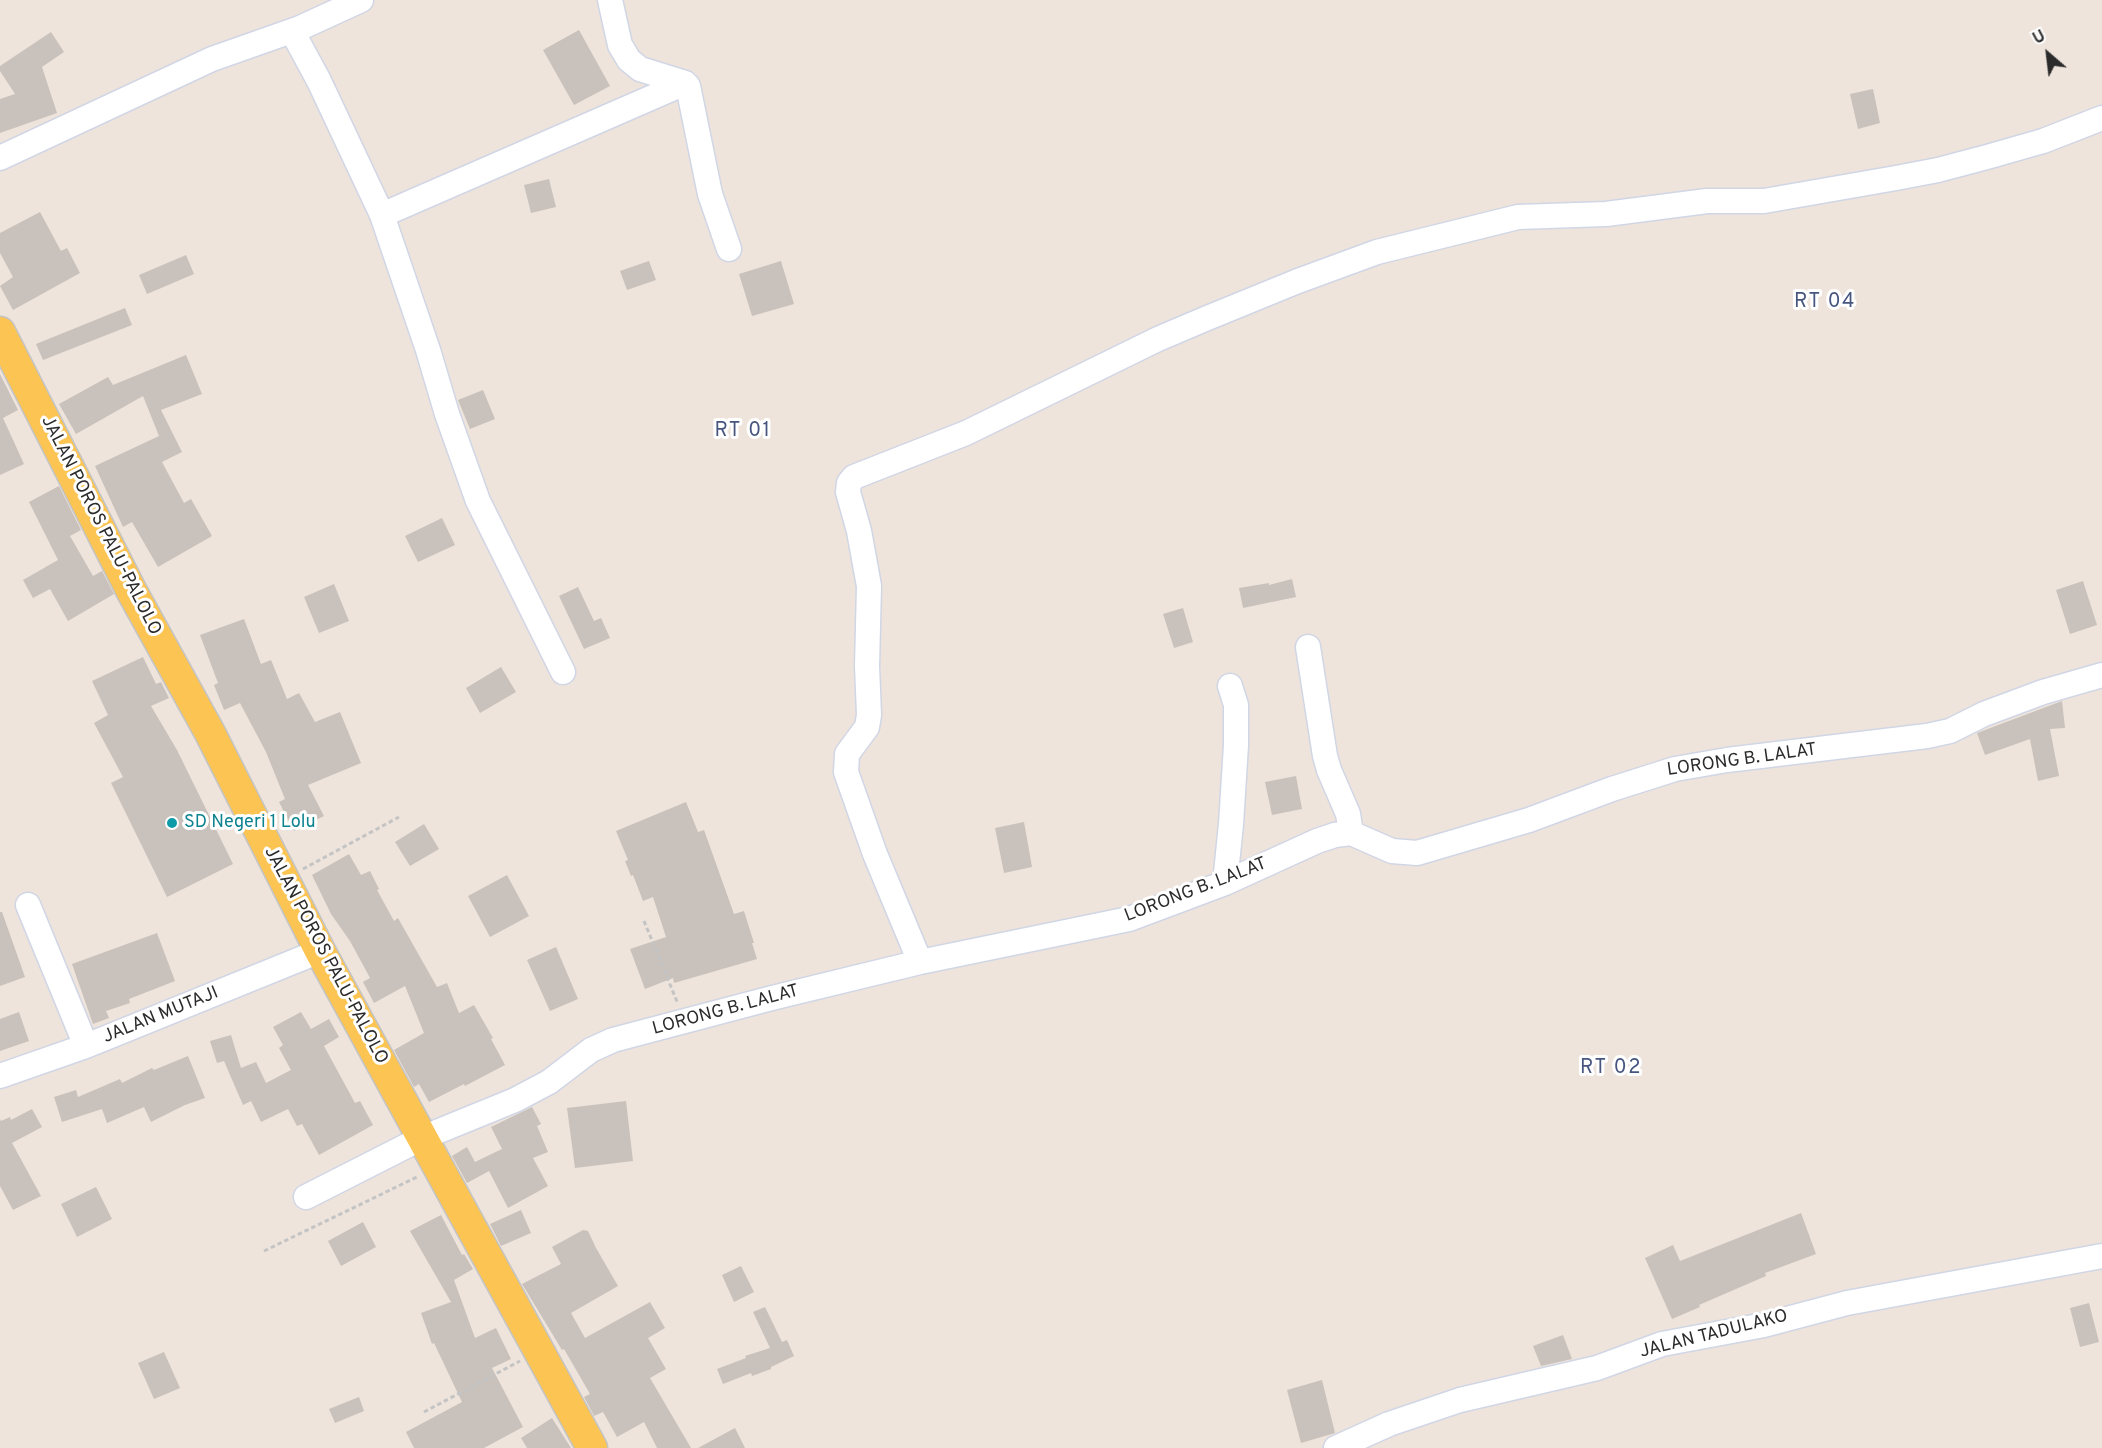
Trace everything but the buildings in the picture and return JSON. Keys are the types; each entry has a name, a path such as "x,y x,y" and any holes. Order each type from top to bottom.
{"main road":[{"name":"JALAN POROS PALU-PALOLO","path":"0,332 131,590 210,732 320,951 592,1448"}],"street":[{"path":"0,158 212,60 292,31 361,0"},
{"path":"610,0 620,45 629,60 640,69 685,83 688,86 710,194 729,249"},
{"path":"292,31 319,81 382,215 478,501 563,672"},
{"path":"382,215 685,83"},
{"path":"920,962 875,854 846,772 847,754 867,727 869,715 867,666 869,586 859,531 848,492 849,483 854,477 966,433 1158,339 1317,273 1377,252 1518,217 1606,214 1707,201 1764,201 1896,178 1938,170 2043,141 2102,118"},
{"path":"1308,647 1325,756 1348,814 1351,833"},
{"name":"LORONG B. LALAT","path":"306,1197 422,1138 515,1100 549,1082 591,1050 613,1040 920,962 1130,919 1225,883 1317,841 1351,833 1392,851 1417,853 1529,820 1675,769 1727,760 1927,736 1950,731 1984,714 2043,692 2102,675"},
{"path":"1225,883 1236,735 1236,705 1230,686"},
{"path":"28,905 86,1046"},
{"name":"JALAN MUTAJI","path":"0,1076 86,1046 320,951"},
{"name":"JALAN TADULAKO","path":"1336,1448 1389,1424 1460,1400 1597,1368 1662,1344 1764,1325 1847,1303 2102,1256"}],"path":[{"path":"284,879 399,817"},
{"path":"644,921 686,1022"},
{"path":"264,1251 437,1168"},
{"path":"424,1412 540,1350"}],"place":[{"name":"SD Negeri 1 Lolu","path":"172,823"}],"district":[{"name":"RT 04","path":"1825,303"},
{"name":"RT 01","path":"743,432"},
{"name":"RT 02","path":"1611,1069"}]}
